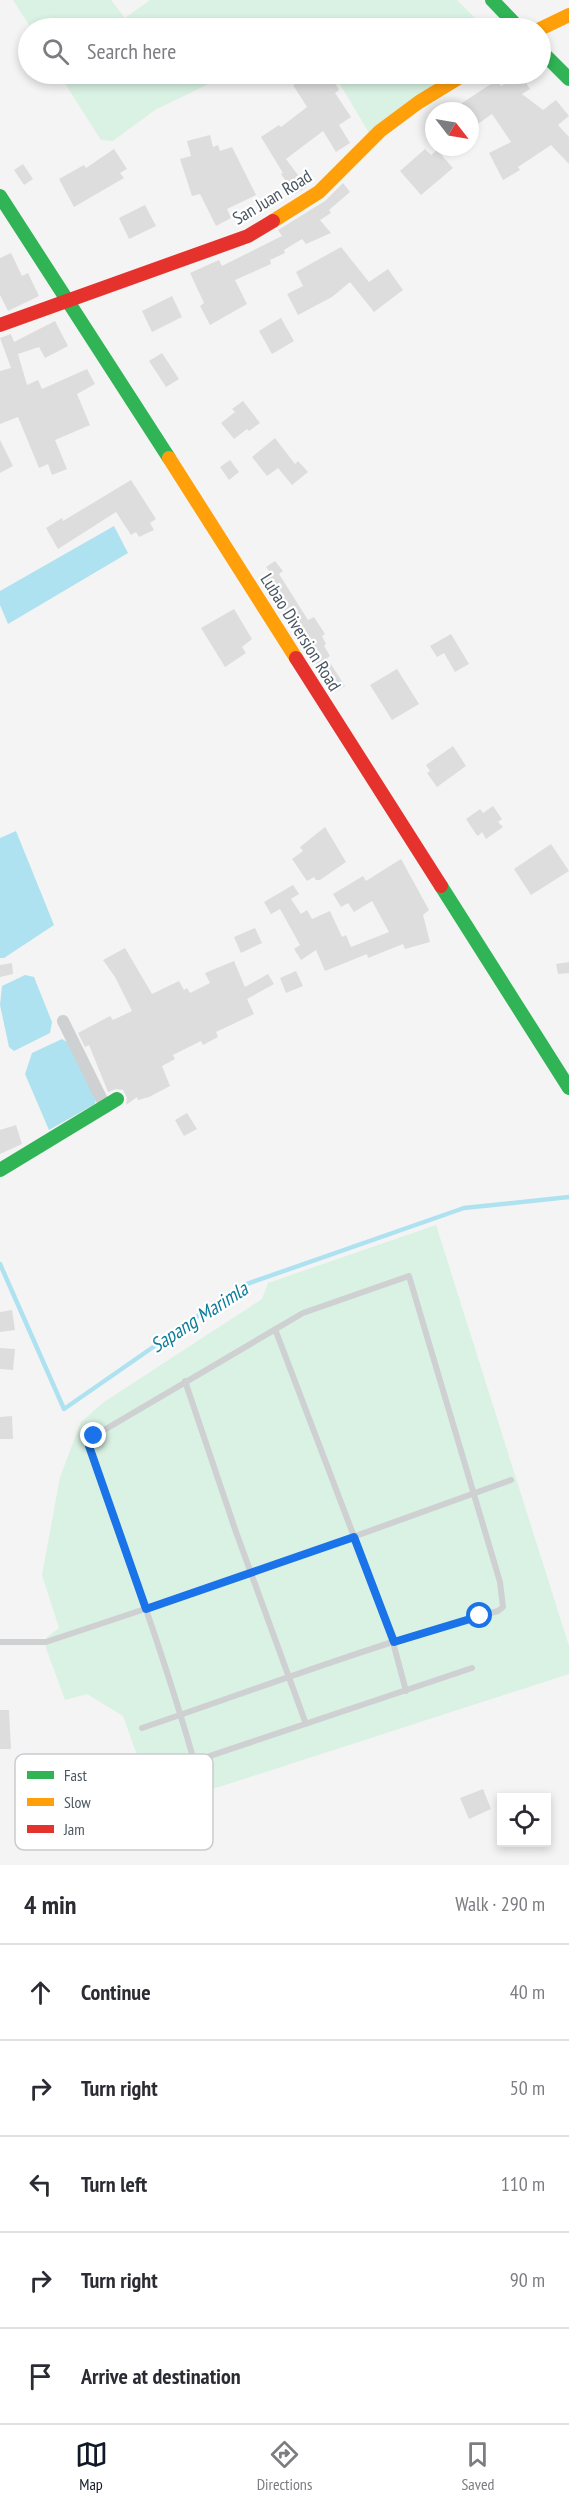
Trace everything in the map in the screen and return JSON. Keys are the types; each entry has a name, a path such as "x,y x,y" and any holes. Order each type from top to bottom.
{"main road":[{"path":"492,0 509,18"},
{"path":"551,24 569,15"},
{"path":"551,61 569,79"},
{"name":"San Juan Road","path":"0,325 248,236 319,192 380,131 419,102 449,84"},
{"name":"Lubao Diversion Road","path":"0,196 69,300 569,1088"},
{"path":"0,1170 111,1102"}],"street":[{"path":"63,1021 111,1102"}],"lane":[{"path":"142,1728 181,1715 290,1678 394,1642 498,1611 503,1607 500,1582 409,1276 303,1313 94,1436 89,1446 146,1609 181,1715 192,1754"},
{"path":"275,1329 394,1642 406,1690"},
{"path":"185,1381 236,1532 253,1573 306,1724"},
{"path":"0,1642 46,1642 253,1573 512,1480"},
{"path":"213,1755 472,1668"}],"green space":[{"path":"13,0 111,0 125,18 25,18"},
{"path":"150,0 457,0 475,18 125,18"},
{"path":"65,84 208,84 155,110 113,141 101,140"},
{"path":"340,84 438,84 369,133"},
{"path":"436,1225 569,1646 569,1674 213,1789 213,1754 137,1754 123,1716 87,1694 65,1700 46,1648 46,1638 59,1628 42,1575 60,1477 81,1422 104,1402 262,1299 268,1283"}],"water":[{"path":"114,526 128,553 8,624 0,605 0,591"},
{"path":"16,831 54,925 4,958 0,958 0,838"},
{"path":"25,975 34,977 52,1022 50,1033 14,1051 9,1047 0,1005 2,986"},
{"path":"62,1039 67,1042 96,1099 95,1104 49,1130 25,1074 32,1053"}],"building":[{"path":"336,84 339,90 335,93 351,117 339,125 350,143 336,152 323,131 286,159 307,187 295,194 261,137 279,125 281,127 307,107 293,85"},
{"path":"491,84 501,86 527,84 530,89 522,94 543,110 556,100 569,116 558,125 569,137 569,164 551,145 518,167 520,170 503,180 489,153 511,142 492,114 479,123 479,102 464,102"},
{"path":"210,135 213,147 218,145 220,151 232,147 256,195 227,209 231,218 216,226 200,194 192,196 180,159 191,156 187,141"},
{"path":"114,149 127,169 120,173 124,178 74,207 59,179 84,165 86,168"},
{"path":"425,149 425,156 442,156 453,168 421,195 400,171"},
{"path":"23,164 33,179 24,185 14,170"},
{"path":"343,183 350,192 329,210 331,213 320,220 331,233 306,244 302,239 284,250 285,253 270,260 271,264 235,280 247,304 210,325 200,306 204,303 190,273 219,260 222,266 282,236 278,230 325,201"},
{"path":"145,205 156,226 129,239 119,218"},
{"path":"341,247 369,282 388,269 403,290 374,312 350,282 332,297 298,315 287,294 303,286 296,272"},
{"path":"11,253 22,276 28,273 39,296 8,311 0,295 0,258"},
{"path":"172,296 182,317 152,332 142,311"},
{"path":"281,318 294,341 272,354 259,331"},
{"path":"55,321 68,346 45,358 39,347 18,354 27,385 38,380 42,389 87,369 95,384 77,394 90,425 55,440 67,469 52,475 48,464 39,468 18,417 0,424 0,371 11,368 0,338 11,334 14,342"},
{"path":"162,353 179,379 166,387 149,361"},
{"path":"243,401 260,423 234,439 221,423 235,412 232,409"},
{"path":"275,438 295,464 298,461 308,472 292,485 278,468 267,476 252,457"},
{"path":"0,440 13,466 0,473"},
{"path":"230,460 239,472 229,480 220,467"},
{"path":"131,480 156,519 150,523 154,530 139,537 136,532 131,535 116,512 58,549 46,528 62,518 63,521"},
{"path":"275,561 283,571 279,574 308,620 314,617 325,634 322,636 326,644 324,646 330,656 327,658 345,686 335,692 262,578 270,572 266,567"},
{"path":"234,609 252,639 242,647 246,653 225,667 201,628"},
{"path":"451,634 469,664 455,672 444,653 437,657 430,646"},
{"path":"397,669 419,704 392,720 370,685"},
{"path":"453,746 466,766 437,787 427,773 430,771 426,765"},
{"path":"493,806 502,819 498,822 503,827 486,839 482,832 478,836 476,834 466,819 480,809 483,813"},
{"path":"325,827 346,862 320,880 314,877 307,881 292,859 303,851 300,847"},
{"path":"551,844 569,871 531,895 514,869"},
{"path":"401,859 429,910 423,915 430,942 405,949 403,944 368,958 367,954 325,971 316,950 301,960 294,949 300,945 280,909 271,914 264,902 293,885 299,894 291,899 301,914 307,910 312,919 330,911 342,937 346,935 351,947 389,932 372,901 354,912 348,903 341,907 333,894 363,876 366,881"},
{"path":"255,928 262,943 241,953 234,937"},
{"path":"125,948 152,994 179,981 184,990 187,988 190,993 210,983 205,973 234,961 245,987 268,974 274,984 247,999 254,1014 216,1032 218,1037 203,1045 201,1041 173,1055 175,1059 162,1066 170,1086 149,1097 138,1100 137,1097 126,1105 127,1098 123,1090 116,1089 108,1092 89,1045 85,1047 78,1033 110,1016 113,1020 132,1011 115,977 103,960"},
{"path":"569,962 569,973 558,974 556,964"},
{"path":"12,963 13,974 0,977 0,965"},
{"path":"296,971 303,986 286,993 280,978"},
{"path":"187,1113 197,1129 184,1136 175,1120"},
{"path":"16,1125 22,1144 0,1154 0,1130"},
{"path":"12,1310 15,1330 0,1332 0,1312"},
{"path":"0,1348 15,1349 13,1370 0,1369"},
{"path":"12,1416 13,1439 0,1439 0,1417"},
{"path":"0,1710 9,1710 11,1749 0,1749"},
{"path":"483,1789 491,1809 469,1819 460,1798"}],"waterway":[{"name":"Sapang Marimla","path":"0,1264 64,1409 241,1286 464,1208 569,1197"}],"traffic: fast":[{"path":"492,0 509,18"},
{"path":"551,61 569,79"},
{"path":"0,196 169,458"},
{"path":"441,886 569,1088"},
{"path":"0,1170 117,1099"}],"traffic: slow":[{"path":"551,24 569,15"},
{"path":"273,221 319,192 380,131 419,102 449,84"},
{"path":"169,458 296,658"}],"traffic: jam":[{"path":"0,325 248,236 273,221"},
{"path":"296,658 441,886"}],"route":[{"path":"94,1436 89,1446 146,1609 354,1537 394,1642 480,1616"}]}
